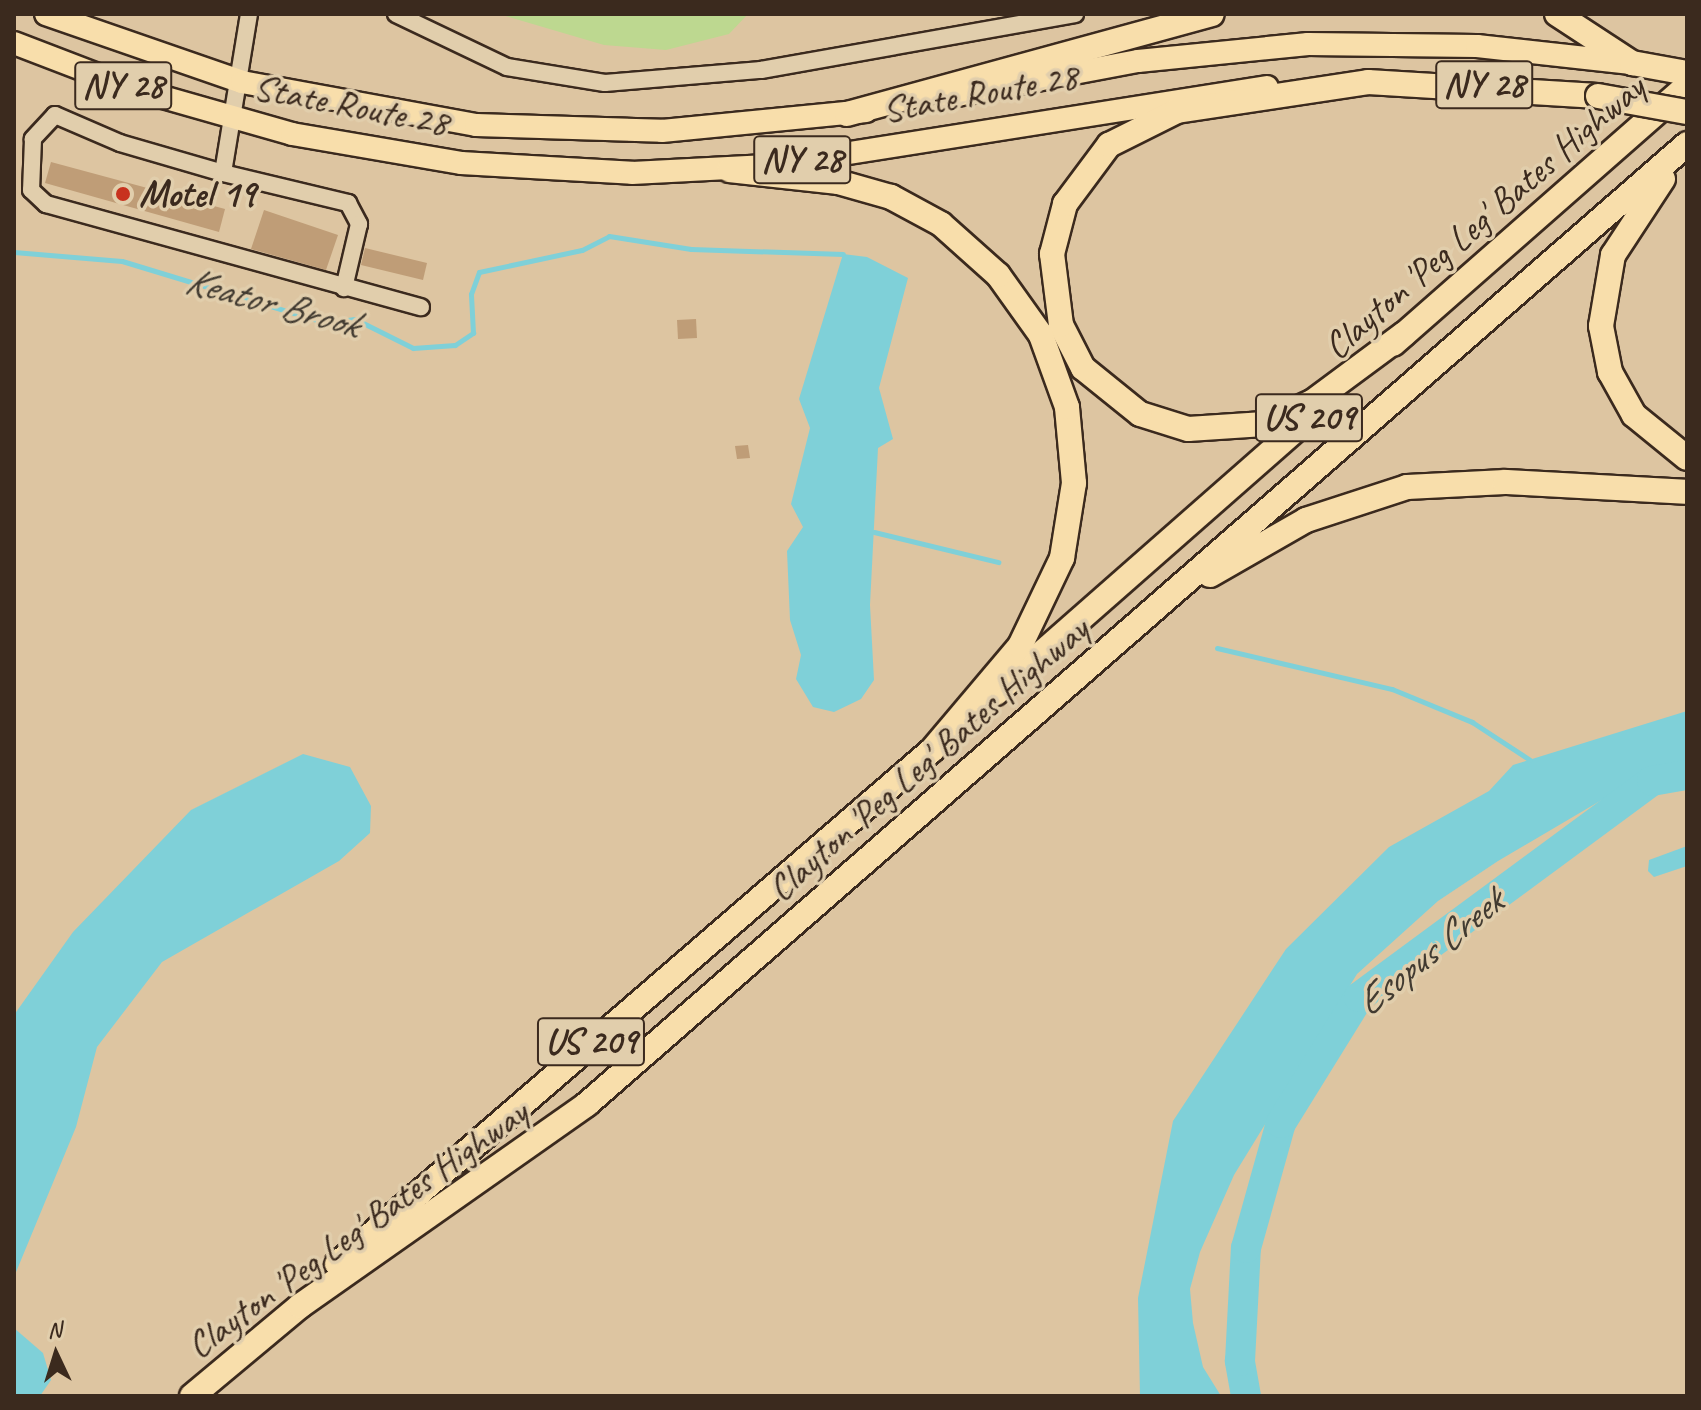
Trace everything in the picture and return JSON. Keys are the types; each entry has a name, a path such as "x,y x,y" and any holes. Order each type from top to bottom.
{"highway":[{"path":"847,114 1212,14"},
{"path":"1557,14 1632,63"},
{"name":"State Route 28","path":"1632,63 1687,73"},
{"path":"1368,82 1177,111 1128,131 1092,162 1065,204 1051,280 1070,347 1098,385 1140,414 1188,429 1239,429 1288,415 1404,334"},
{"name":"State Route 28","path":"1368,82 1598,96 1687,112"},
{"name":"Clayton 'Peg Leg' Bates Highway","path":"932,750 1687,86"},
{"path":"1687,146 1623,233 1606,277 1601,326 1610,372 1634,415 1687,458"},
{"name":"Clayton 'Peg Leg' Bates Highway","path":"192,1396 256,1339 587,1104 1687,146"},
{"path":"730,170 866,189 941,224 1015,295 1060,383 1074,458 1062,558 1020,646 932,750"},
{"path":"1153,610 1306,520 1407,487 1494,481 1687,492"},
{"name":"US 209","path":"256,1339 932,750"}],"main road":[{"name":"State Route 28","path":"46,14 242,82 354,108 534,130 723,128 847,114 1254,47 1425,43 1632,63"},
{"name":"State Route 28","path":"14,43 234,121 461,163 730,170 1143,101 1368,82"}],"street":[{"path":"223,173 242,82 249,14"},
{"path":"396,14 507,67 605,83 761,70 1075,14"},
{"path":"344,288 359,224 348,203 223,173 120,143 55,115 37,127 29,174 31,190 46,204 344,288 421,307"}],"green space":[{"path":"499,14 748,14 729,34 666,50 604,45"}],"water":[{"path":"843,254 867,257 908,278 879,388 893,439 878,448 870,605 874,680 861,699 834,712 813,707 796,679 801,655 790,620 787,551 803,527 791,504 810,428 799,399"},
{"path":"1687,711 1687,772 1600,801 1498,861 1438,901 1357,974 1234,1175 1200,1252 1190,1289 1193,1323 1203,1367 1221,1396 1140,1396 1138,1298 1173,1121 1286,949 1389,847 1489,791 1513,765"},
{"path":"303,754 350,767 371,806 370,833 339,861 162,962 97,1047 76,1127 14,1277 14,1015 73,932 191,810"},
{"path":"1687,846 1687,866 1654,877 1648,871 1649,860"},
{"path":"14,1328 43,1353 51,1380 40,1396 14,1396"}],"building":[{"name":"Motel 19","path":"51,162 225,209 219,232 45,183"},
{"path":"264,210 338,235 326,270 251,249"},
{"path":"365,248 427,263 423,280 361,265"},
{"path":"696,319 697,338 678,339 677,320"},
{"path":"748,445 750,458 737,459 735,446"}],"waterway":[{"name":"Keator Brook","path":"14,252 122,261 326,323 355,319 413,348 455,345 473,333 471,294 479,272 582,250 609,236 691,249 843,254"},
{"path":"874,532 998,562"},
{"path":"1217,648 1392,689 1472,722 1530,760"},
{"name":"Esopus Creek","path":"1246,1396 1240,1361 1246,1248 1281,1123 1359,997 1652,781 1687,775"}],"place":[{"name":"Motel 19","path":"123,194"}]}
